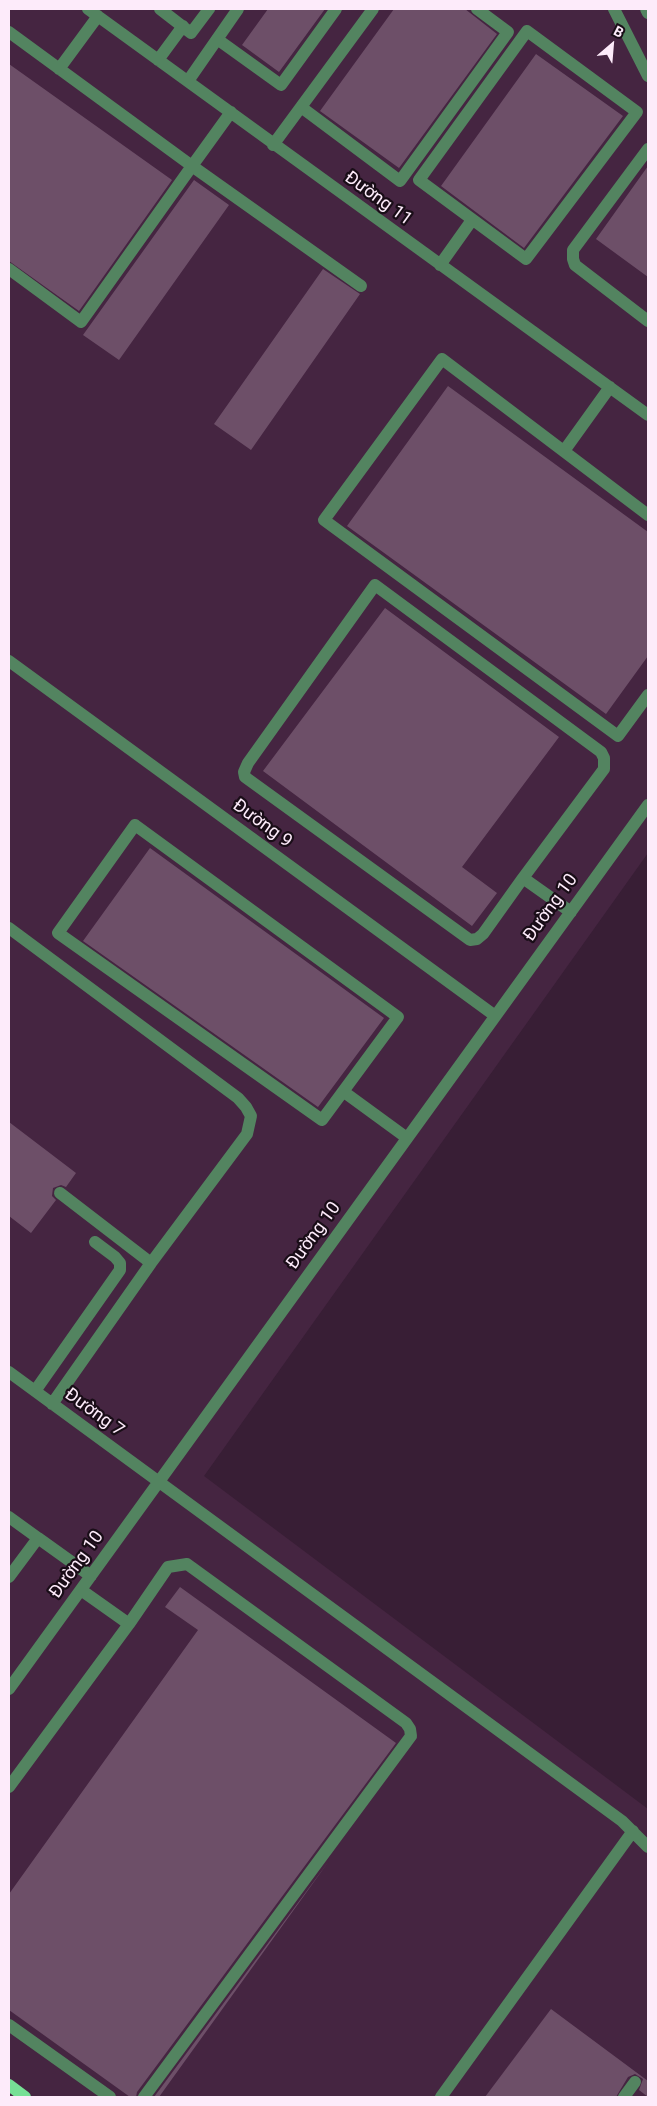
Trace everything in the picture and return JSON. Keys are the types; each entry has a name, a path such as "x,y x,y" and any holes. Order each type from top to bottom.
{"main road":[{"path":"9,2086 25,2097"}],"street":[{"path":"160,9 191,33 209,9"},
{"path":"188,81 238,9"},
{"path":"217,39 282,85 336,9"},
{"path":"273,145 373,9"},
{"path":"301,107 400,181 508,32 476,9"},
{"path":"614,9 648,76"},
{"path":"646,9 648,13"},
{"path":"59,69 93,13"},
{"name":"Đường 11","path":"93,13 610,387 646,409"},
{"path":"158,60 183,26"},
{"path":"9,32 360,286"},
{"path":"527,32 637,112 526,259 472,220 419,180 527,32"},
{"path":"9,270 81,322 231,112"},
{"path":"648,149 574,250 573,259 575,265 648,322"},
{"path":"440,264 472,220"},
{"path":"648,515 442,359 324,520 618,736 648,695"},
{"path":"564,451 610,387"},
{"path":"375,585 601,752 604,758 604,769 524,878 483,934 477,939 470,940 245,777 244,772 248,763 375,585"},
{"name":"Đường 9","path":"9,661 494,1015"},
{"name":"Đường 10","path":"9,1689 494,1015 648,805"},
{"path":"135,825 398,1017 344,1092 322,1120 58,933 135,825"},
{"path":"524,878 571,912"},
{"path":"9,928 238,1098 251,1116 247,1134 151,1262 52,1404"},
{"path":"344,1092 406,1138"},
{"path":"60,1193 151,1262"},
{"path":"35,1391 120,1270 120,1262 95,1242"},
{"name":"Đường 7","path":"9,1372 633,1831 648,1847"},
{"path":"9,1517 91,1576"},
{"path":"9,1577 38,1538"},
{"path":"9,1787 129,1624 168,1567 187,1564 406,1723 410,1729 411,1736 144,2097"},
{"path":"81,1590 129,1624"},
{"path":"441,2097 633,1831"},
{"path":"9,2025 110,2097"},
{"path":"624,2097 635,2082"}],"shaded area":[{"path":"9,9 648,9 648,853 204,1476 648,1809 648,2097 9,2097"}],"building":[{"path":"268,9 325,9 279,72 242,45"},
{"path":"394,9 465,9 497,34 399,168 320,111"},
{"path":"536,54 623,116 524,248 441,186"},
{"path":"9,64 172,180 79,311 9,261"},
{"path":"648,166 648,277 596,239"},
{"path":"194,180 229,205 119,360 83,335"},
{"path":"323,269 360,294 251,450 214,424"},
{"path":"448,386 648,532 648,656 606,714 347,526"},
{"path":"385,608 559,737 462,867 497,893 472,926 263,771"},
{"path":"150,848 384,1018 318,1107 83,941"},
{"path":"9,1122 76,1173 66,1187 61,1185 53,1188 52,1196 56,1200 31,1233 9,1216"},
{"path":"180,1587 396,1743 137,2092 136,2097 130,2097 9,2010 9,1894 198,1630 165,1607"},
{"path":"329,1861 159,2097 154,2097"},
{"path":"551,2009 648,2081 648,2097 639,2090 643,2079 635,2074 628,2077 616,2097 485,2097"}]}
